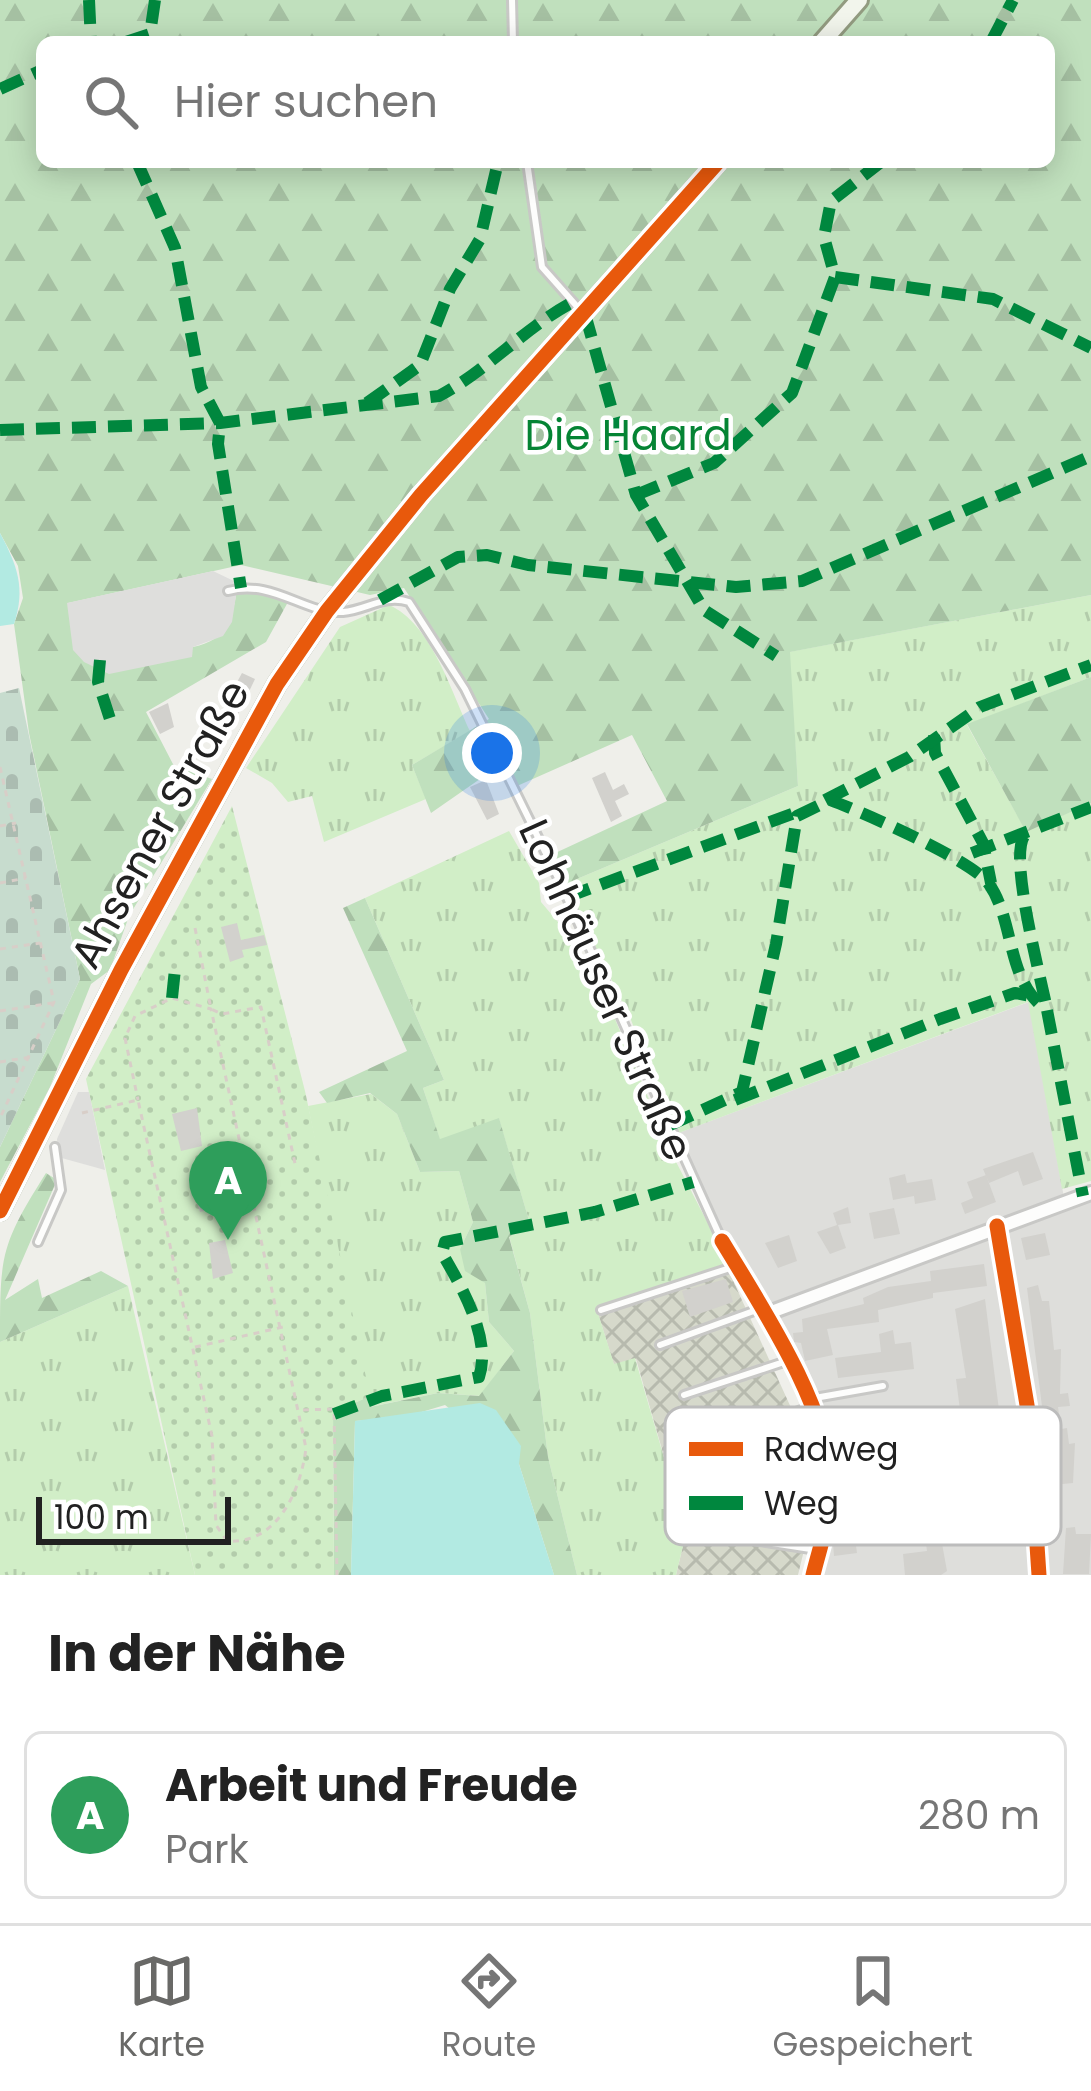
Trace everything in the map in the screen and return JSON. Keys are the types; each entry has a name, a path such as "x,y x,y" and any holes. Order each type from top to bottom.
{"main road":[{"path":"828,36 859,0"},
{"name":"Ahsener Straße","path":"0,1211 154,909 277,684 327,611 421,495 713,168"}],"street":[{"path":"764,1311 1091,1192"},
{"path":"997,1226 1027,1407"},
{"name":"Lohhäuser Straße","path":"722,1241 764,1311 809,1407"},
{"name":"Lohhäuser Straße","path":"813,1575 820,1545"},
{"path":"1037,1545 1039,1575"}],"lane":[{"path":"512,0 513,36"},
{"path":"528,168 542,267 585,314"},
{"path":"228,591 284,592 327,611"},
{"name":"Lohhäuser Straße","path":"327,611 347,612 396,598 409,602 465,689 628,1024 722,1241"},
{"path":"38,1242 61,1190 55,1147"},
{"path":"601,1310 737,1265"},
{"path":"661,1345 764,1311"},
{"path":"684,1395 787,1361"},
{"path":"800,1407 884,1386"},
{"path":"786,1545 819,1550"}],"path":[{"path":"0,767 54,1002 33,1056 0,1118"},
{"path":"0,826 16,823"},
{"path":"0,883 28,878"},
{"path":"196,928 211,1009 302,1411 306,1448 294,1497 267,1529 252,1538 227,1540 216,1526 212,1436 125,1038 135,1016 172,998 211,1009 222,1014 261,1007 296,1168"},
{"path":"0,949 42,943"},
{"path":"0,1011 54,1002"},
{"path":"0,1062 33,1056"},
{"path":"82,1112 138,1100"},
{"path":"193,1348 284,1327"},
{"path":"302,1411 334,1409 338,1575"}],"shaded area":[{"path":"0,533 19,588 14,624 0,626"},
{"path":"213,571 238,583 232,622 223,636 193,647 192,657 109,674 84,662 73,650 67,603"},
{"path":"1029,1002 1066,1209 1091,1200 1091,1575 816,1575 823,1545 1061,1545 1061,1407 807,1407 676,1134"},
{"path":"78,1092 89,1092 105,1170 58,1157 57,1139"},
{"path":"726,1265 791,1407 665,1407 665,1460 636,1359 614,1365 596,1307"},
{"path":"480,1403 496,1410 521,1446 519,1464 554,1575 351,1575 355,1421"},
{"path":"683,1545 805,1545 798,1575 676,1575"}],"green space":[{"name":"Die Haard","path":"0,0 1091,0 1091,595 790,652 798,786 565,884 551,855 667,801 632,735 517,786 503,763 431,813 412,765 489,719 404,588 370,595 241,565 68,603 193,647 215,639 227,625 238,583 288,602 266,642 146,712 174,766 212,779 129,916 110,970 91,984 50,1087 0,1182 0,1147 80,979 29,733 14,624 23,598 18,566 0,533"},
{"path":"1091,595 1091,677 967,725 1026,831 1091,803 1091,1181 1062,1189 1028,1002 676,1134 631,1020 565,884 798,786 789,652"},
{"path":"389,605 404,614 428,642 470,731 412,765 426,799 324,842 312,796 288,802 272,783 246,768 340,627"},
{"path":"1091,677 1091,803 1026,832 967,724"},
{"path":"19,688 80,979 0,1147 0,693"},
{"path":"232,806 305,1091 370,1396 333,1413 334,1575 195,1575 86,1079"},
{"path":"509,831 539,883 541,902 574,941 612,1012 673,1156 729,1264 596,1307 614,1364 635,1358 665,1461 665,1545 683,1545 676,1575 577,1575 548,1457 530,1313 509,1236 530,1224 499,1119 440,1140 423,1088 444,1080 365,898"},
{"path":"365,898 444,1080 423,1088 440,1139 499,1118 530,1224 509,1237 530,1313 548,1457 577,1575 554,1575 519,1464 445,1405 405,1417 355,1421 351,1575 334,1575 333,1412 370,1396 370,1407 438,1393 479,1396 514,1351 489,1322 485,1283 465,1271 460,1249 473,1222 459,1171 420,1172 397,1114 370,1093 327,1103 319,1092 407,1051 343,908"},
{"path":"371,1094 397,1114 420,1172 459,1171 473,1222 460,1249 485,1283 489,1322 514,1351 480,1396 438,1393 369,1407 308,1106"},
{"path":"46,1173 57,1180 5,1300 38,1279 42,1298 101,1271 128,1286 0,1342 6,1252 19,1218"},
{"path":"128,1286 195,1575 0,1575 0,1342"}],"building":[{"path":"242,673 255,679 232,727 217,719"},
{"path":"168,703 174,727 160,734 149,712"},
{"path":"605,772 613,790 624,784 629,794 615,801 622,816 611,822 592,778"},
{"path":"486,780 499,814 487,820 470,787"},
{"path":"237,923 241,940 264,935 267,945 242,950 244,957 230,962 221,927"},
{"path":"197,1108 202,1146 181,1151 172,1114"},
{"path":"1033,1152 1043,1179 1023,1186 1018,1171 989,1183 983,1169"},
{"path":"208,1170 219,1207 200,1212 189,1175"},
{"path":"905,1174 907,1183 932,1179 936,1200 915,1204 914,1196 893,1200 889,1178"},
{"path":"986,1175 996,1202 965,1214 961,1203 973,1198 967,1182"},
{"path":"848,1207 851,1223 838,1225 846,1248 830,1254 817,1232 837,1225 833,1213"},
{"path":"894,1208 900,1234 874,1239 869,1213"},
{"path":"1045,1233 1050,1255 1026,1260 1021,1238"},
{"path":"789,1235 797,1261 778,1268 765,1243"},
{"path":"225,1240 233,1273 213,1279 209,1243"},
{"path":"984,1264 987,1286 933,1293 933,1298 878,1310 879,1322 827,1329 833,1355 805,1361 801,1343 794,1342 793,1333 803,1332 802,1319 864,1304 863,1298 888,1287 931,1281 930,1271"},
{"path":"726,1279 733,1302 690,1317 682,1291"},
{"path":"1038,1285 1042,1301 1049,1301 1054,1350 1061,1349 1060,1394 1068,1393 1070,1406 1042,1407 1027,1288"},
{"path":"985,1299 999,1407 960,1407 956,1379 966,1378 955,1309"},
{"path":"893,1330 895,1344 911,1342 914,1369 838,1378 835,1358 881,1352 879,1334"},
{"path":"1067,1428 1069,1444 1075,1443 1073,1483 1061,1484 1061,1429"},
{"path":"1075,1527 1076,1534 1091,1534 1089,1574 1063,1574 1066,1528"},
{"path":"833,1545 856,1545 857,1553 834,1556"},
{"path":"926,1545 942,1545 947,1571 905,1575 903,1554 927,1551"}],"marked path":[{"path":"89,0 91,36"},
{"path":"144,36 150,34 155,0"},
{"path":"994,36 1013,0"},
{"path":"0,89 36,73"},
{"path":"140,168 175,248 201,387 220,423 218,444 241,588"},
{"path":"367,403 420,365 450,289 480,239 497,168"},
{"path":"636,495 714,463 792,393 835,277 824,237 831,201 873,168"},
{"path":"835,277 993,299 1091,348"},
{"path":"0,430 220,423 439,396 573,302"},
{"path":"585,314 636,495 704,610 776,656"},
{"path":"380,600 458,557 487,555 528,565 736,587 802,581 1091,456"},
{"path":"100,660 98,682 111,722"},
{"path":"825,800 909,757 980,707 1091,665"},
{"path":"934,735 935,753 983,843 991,883"},
{"path":"670,1125 742,1092 776,944 797,816 830,800 940,850 989,884 1024,984 1047,1010 1083,1196"},
{"path":"972,853 1091,807"},
{"path":"567,897 800,811"},
{"path":"1024,836 1020,849 1023,893 1047,1010"},
{"path":"172,998 175,969"},
{"path":"735,1100 940,1019 1015,993 1031,996"},
{"path":"334,1414 382,1396 479,1377 478,1329 442,1253 445,1242 595,1212 693,1182"}],"cycle path":[{"path":"0,1211 121,970 277,684 327,611 421,495 713,168"},
{"path":"997,1226 1027,1407"},
{"path":"722,1241 773,1326 812,1407"},
{"path":"813,1575 821,1545"},
{"path":"1037,1545 1039,1575"}],"place":[{"name":"Arbeit und Freude","path":"228,1240"}]}
